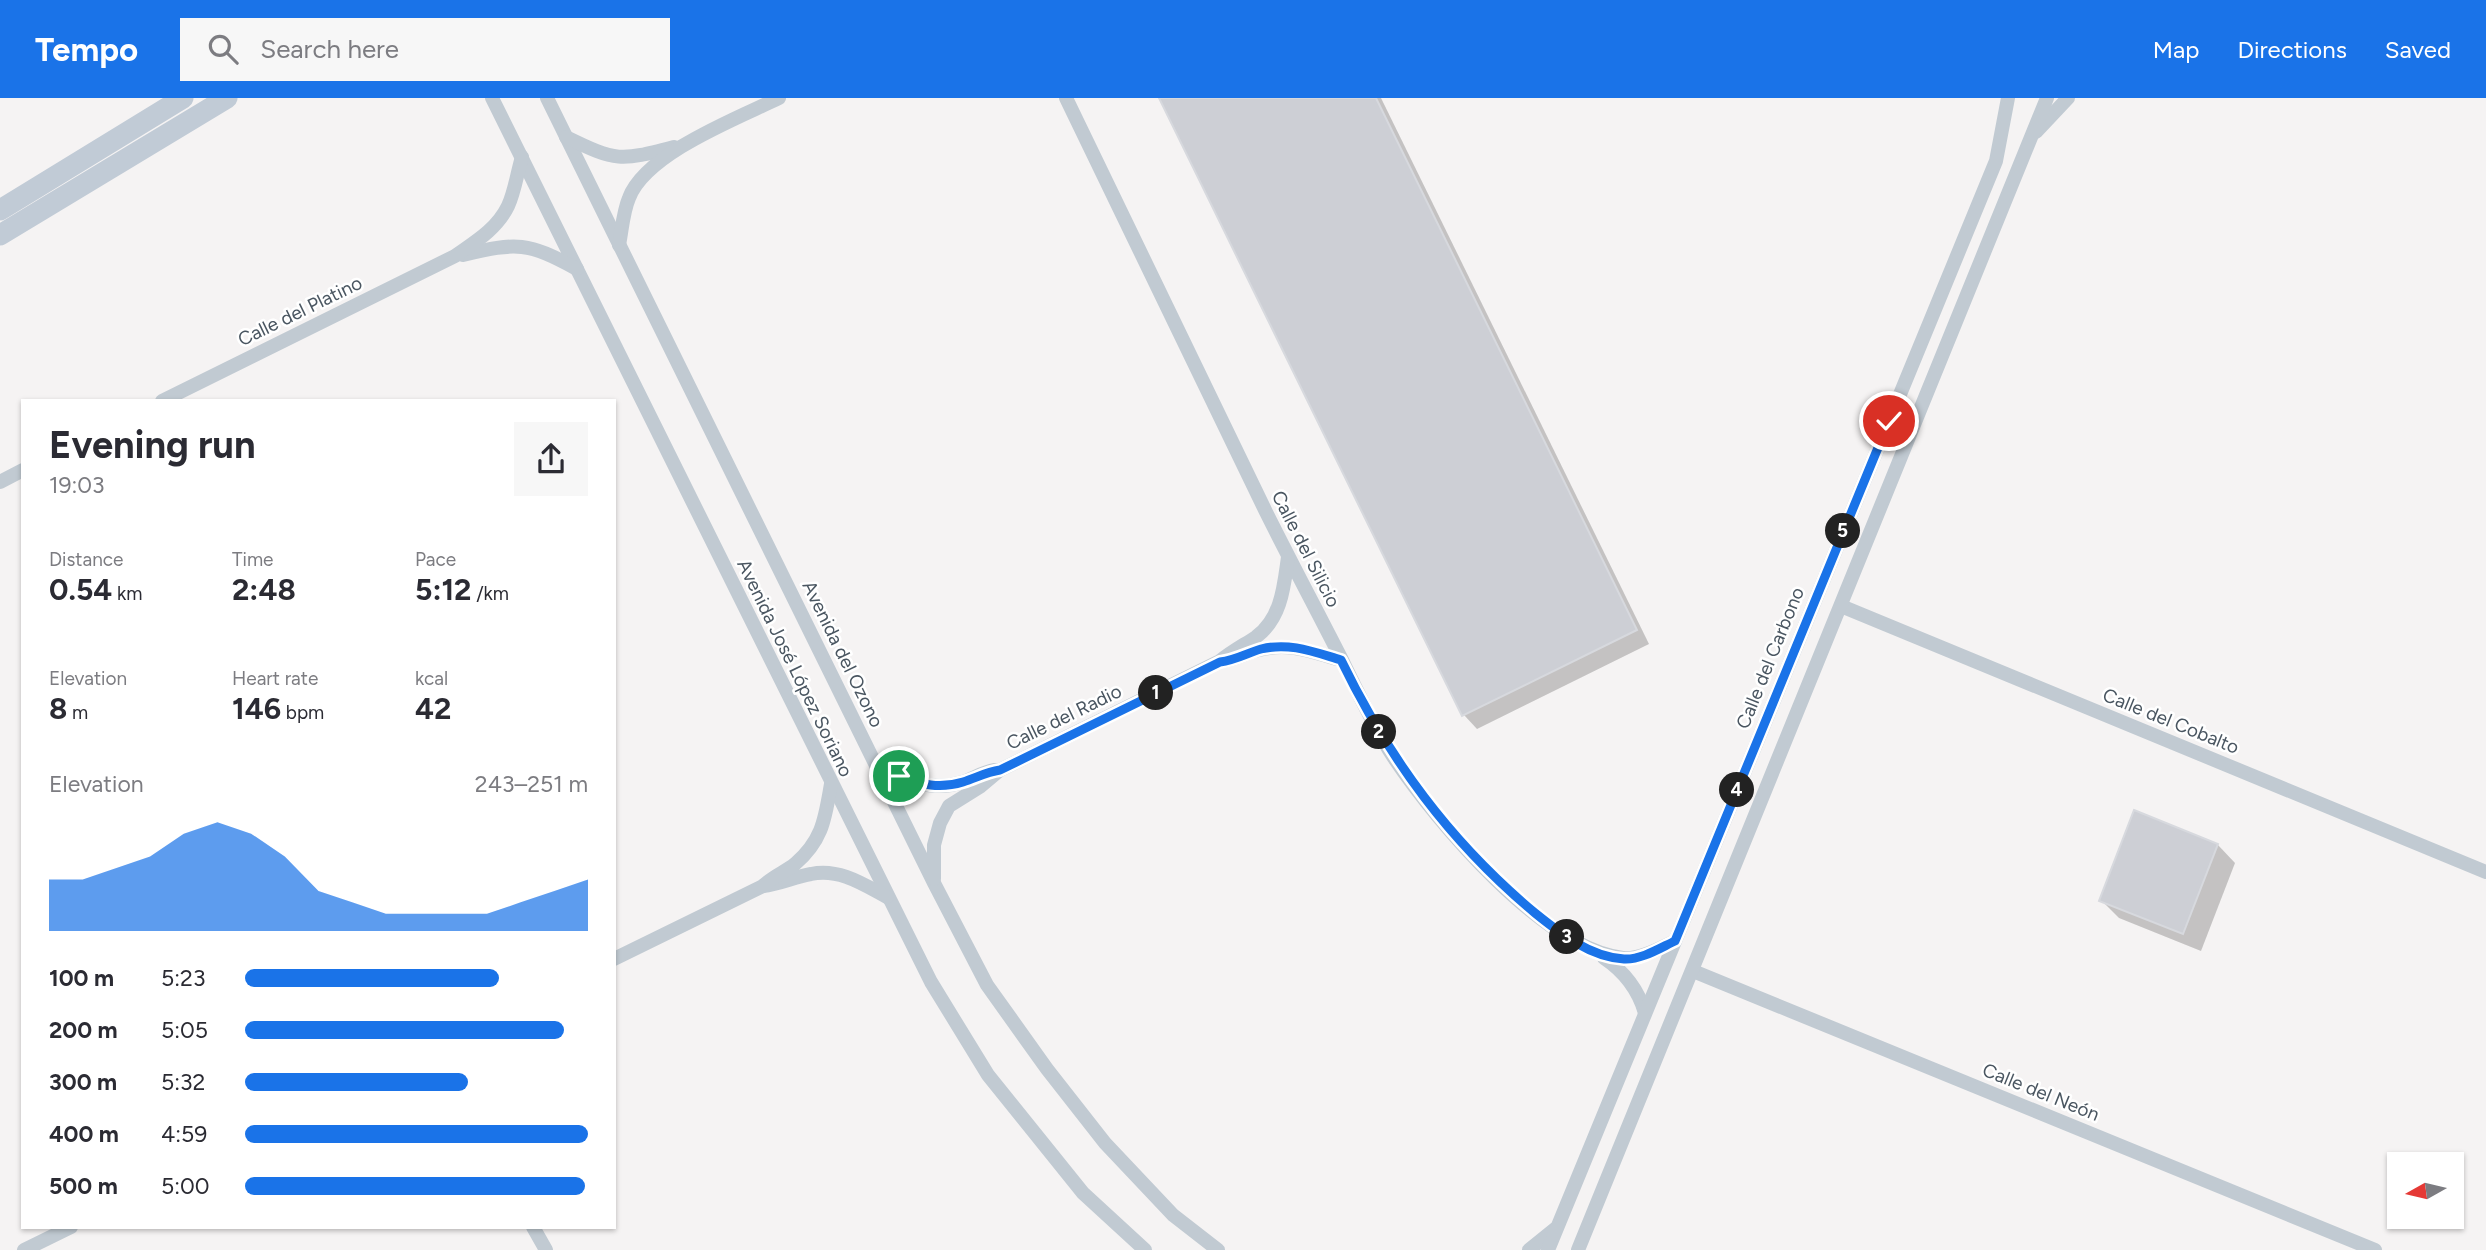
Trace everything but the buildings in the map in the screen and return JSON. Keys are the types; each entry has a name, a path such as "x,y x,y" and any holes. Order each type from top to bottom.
{"street":[{"path":"0,210 183,98"},
{"path":"0,235 227,98"},
{"name":"Avenida José López Soriano","path":"492,98 931,982 988,1075 1083,1193 1145,1250"},
{"name":"Avenida del Ozono","path":"547,98 934,883 987,985 1047,1069 1105,1143 1173,1215 1218,1250"},
{"path":"566,137 596,152 618,158 639,157 682,145 779,98"},
{"name":"Calle del Silicio","path":"1066,98 1288,557 1360,699 1394,757 1468,852 1560,933 1616,966 1629,979 1641,999 1645,1013"},
{"name":"Calle del Carbono","path":"1548,1250 1996,161 2008,98"},
{"path":"1578,1250 2047,98"},
{"path":"2031,138 2068,98"},
{"path":"619,245 629,197 641,178 682,145"},
{"name":"Calle del Platino","path":"178,397 455,256 488,233 508,206 522,157"},
{"name":"Calle del Platino","path":"455,256 496,246 516,246 539,249 577,269"},
{"path":"0,482 21,471"},
{"name":"Calle del Radio","path":"934,883 934,845 940,823 950,806 1000,770 1220,662 1235,648 1257,636 1279,608 1288,557"},
{"name":"Calle del Cobalto","path":"1841,606 2486,872"},
{"name":"Calle del Radio","path":"1220,662 1235,660 1249,652 1280,645 1299,647 1341,660"},
{"name":"Calle del Radio","path":"874,759 899,776 940,787 985,772 1000,770"},
{"path":"616,958 763,886 773,877 794,866 816,843 826,815 831,784"},
{"path":"763,886 781,884 811,873 827,873 848,877 888,898"},
{"name":"Calle del Silicio","path":"1597,953 1626,959 1675,941"},
{"name":"Calle del Neón","path":"1693,971 2375,1250"},
{"path":"24,1250 67,1229"},
{"path":"534,1229 546,1250"},
{"name":"Calle del Carbono","path":"1529,1250 1556,1229"},
{"path":"1585,1250 1586,1234"}],"route":[{"path":"899,776 940,787 985,772 1000,770 1220,662 1235,660 1249,652 1280,645 1299,647 1341,660 1394,757 1421,794 1468,852 1520,900 1560,933 1597,953 1626,959 1653,951 1675,941 1889,421"}]}
